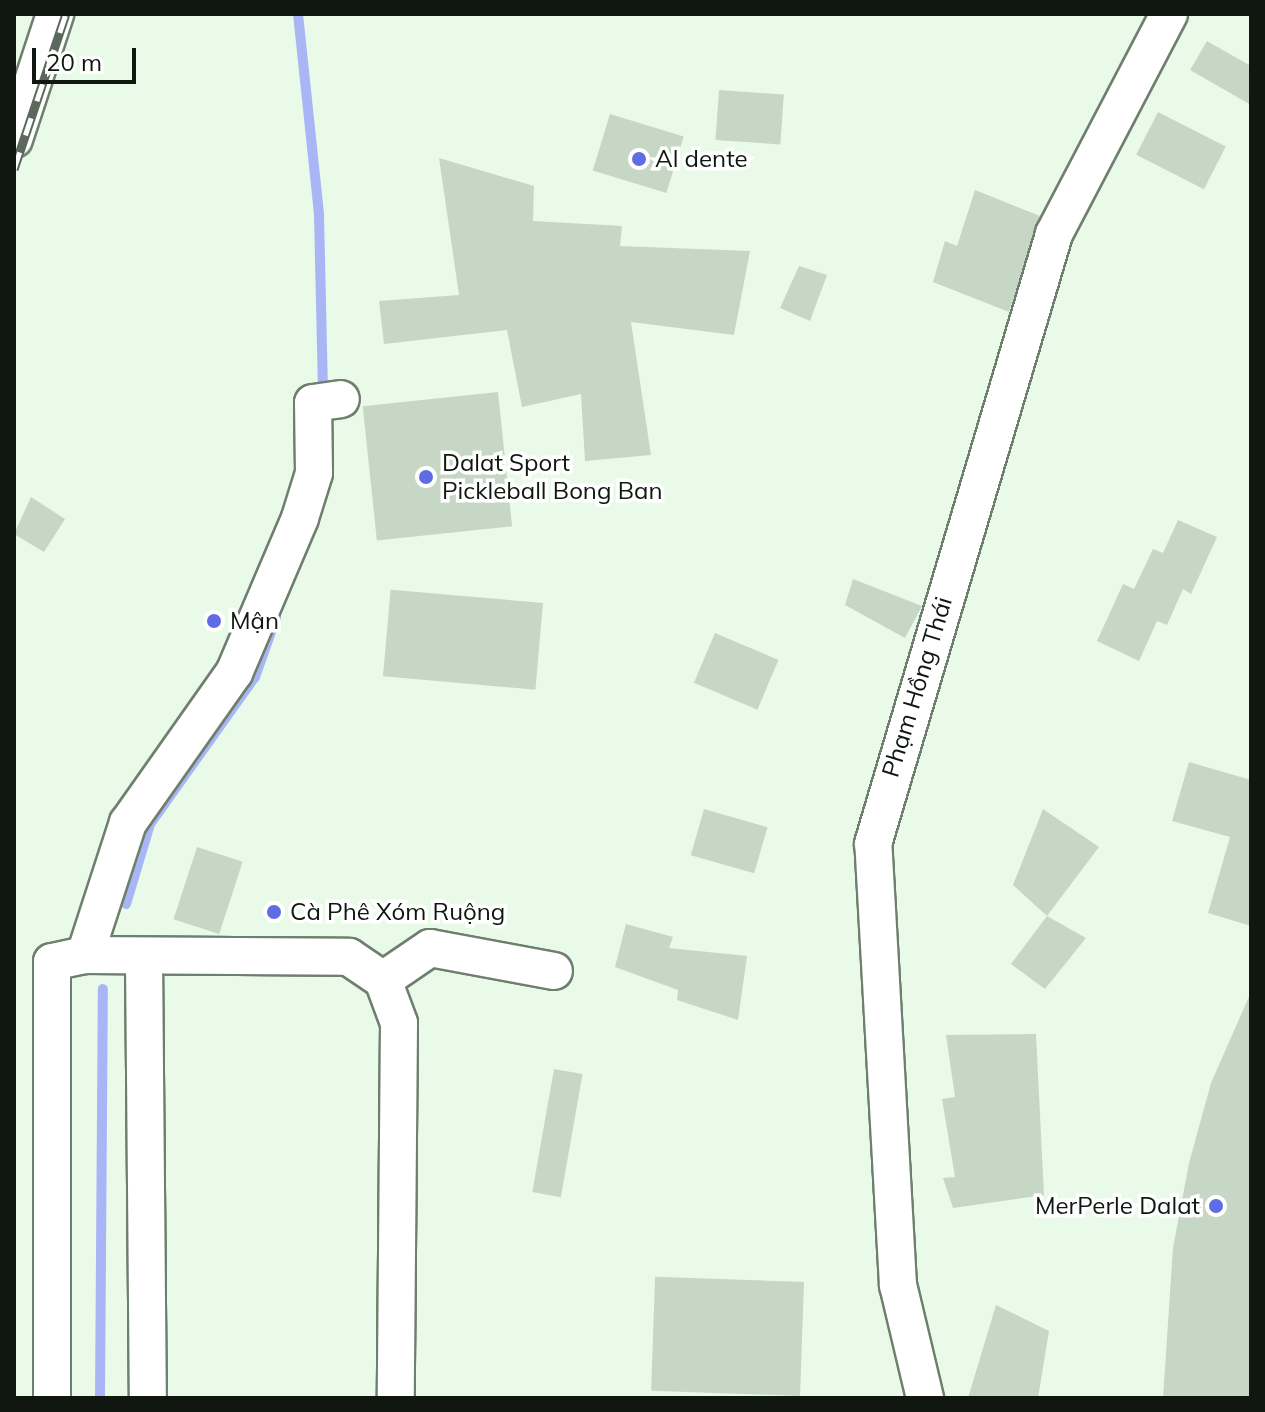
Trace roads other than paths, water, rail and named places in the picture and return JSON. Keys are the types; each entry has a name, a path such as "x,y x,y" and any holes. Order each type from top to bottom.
{"street":[{"path":"14,139 55,14"},
{"name":"Phạm Hồng Thái","path":"925,1398 898,1285 873,844 1054,234 1169,14"},
{"path":"85,955 128,823 234,673 300,518 314,473 330,400"},
{"path":"383,980 430,948 554,971"},
{"path":"52,1398 52,962 85,955 349,957 383,980 399,1023 396,1398"},
{"path":"144,957 148,1398"}],"waterway":[{"path":"298,14 319,215 323,395"},
{"path":"126,904 150,824 255,677 276,618"},
{"path":"100,1398 103,989"}],"railway":[{"path":"14,169 66,14"}],"place":[{"name":"Al dente","path":"639,159"},
{"name":"Dalat Sport Pickleball Bong Ban","path":"426,477"},
{"name":"Mận","path":"214,621"},
{"name":"Cà Phê Xóm Ruộng","path":"274,912"},
{"name":"MerPerle Dalat","path":"1216,1206"}]}
